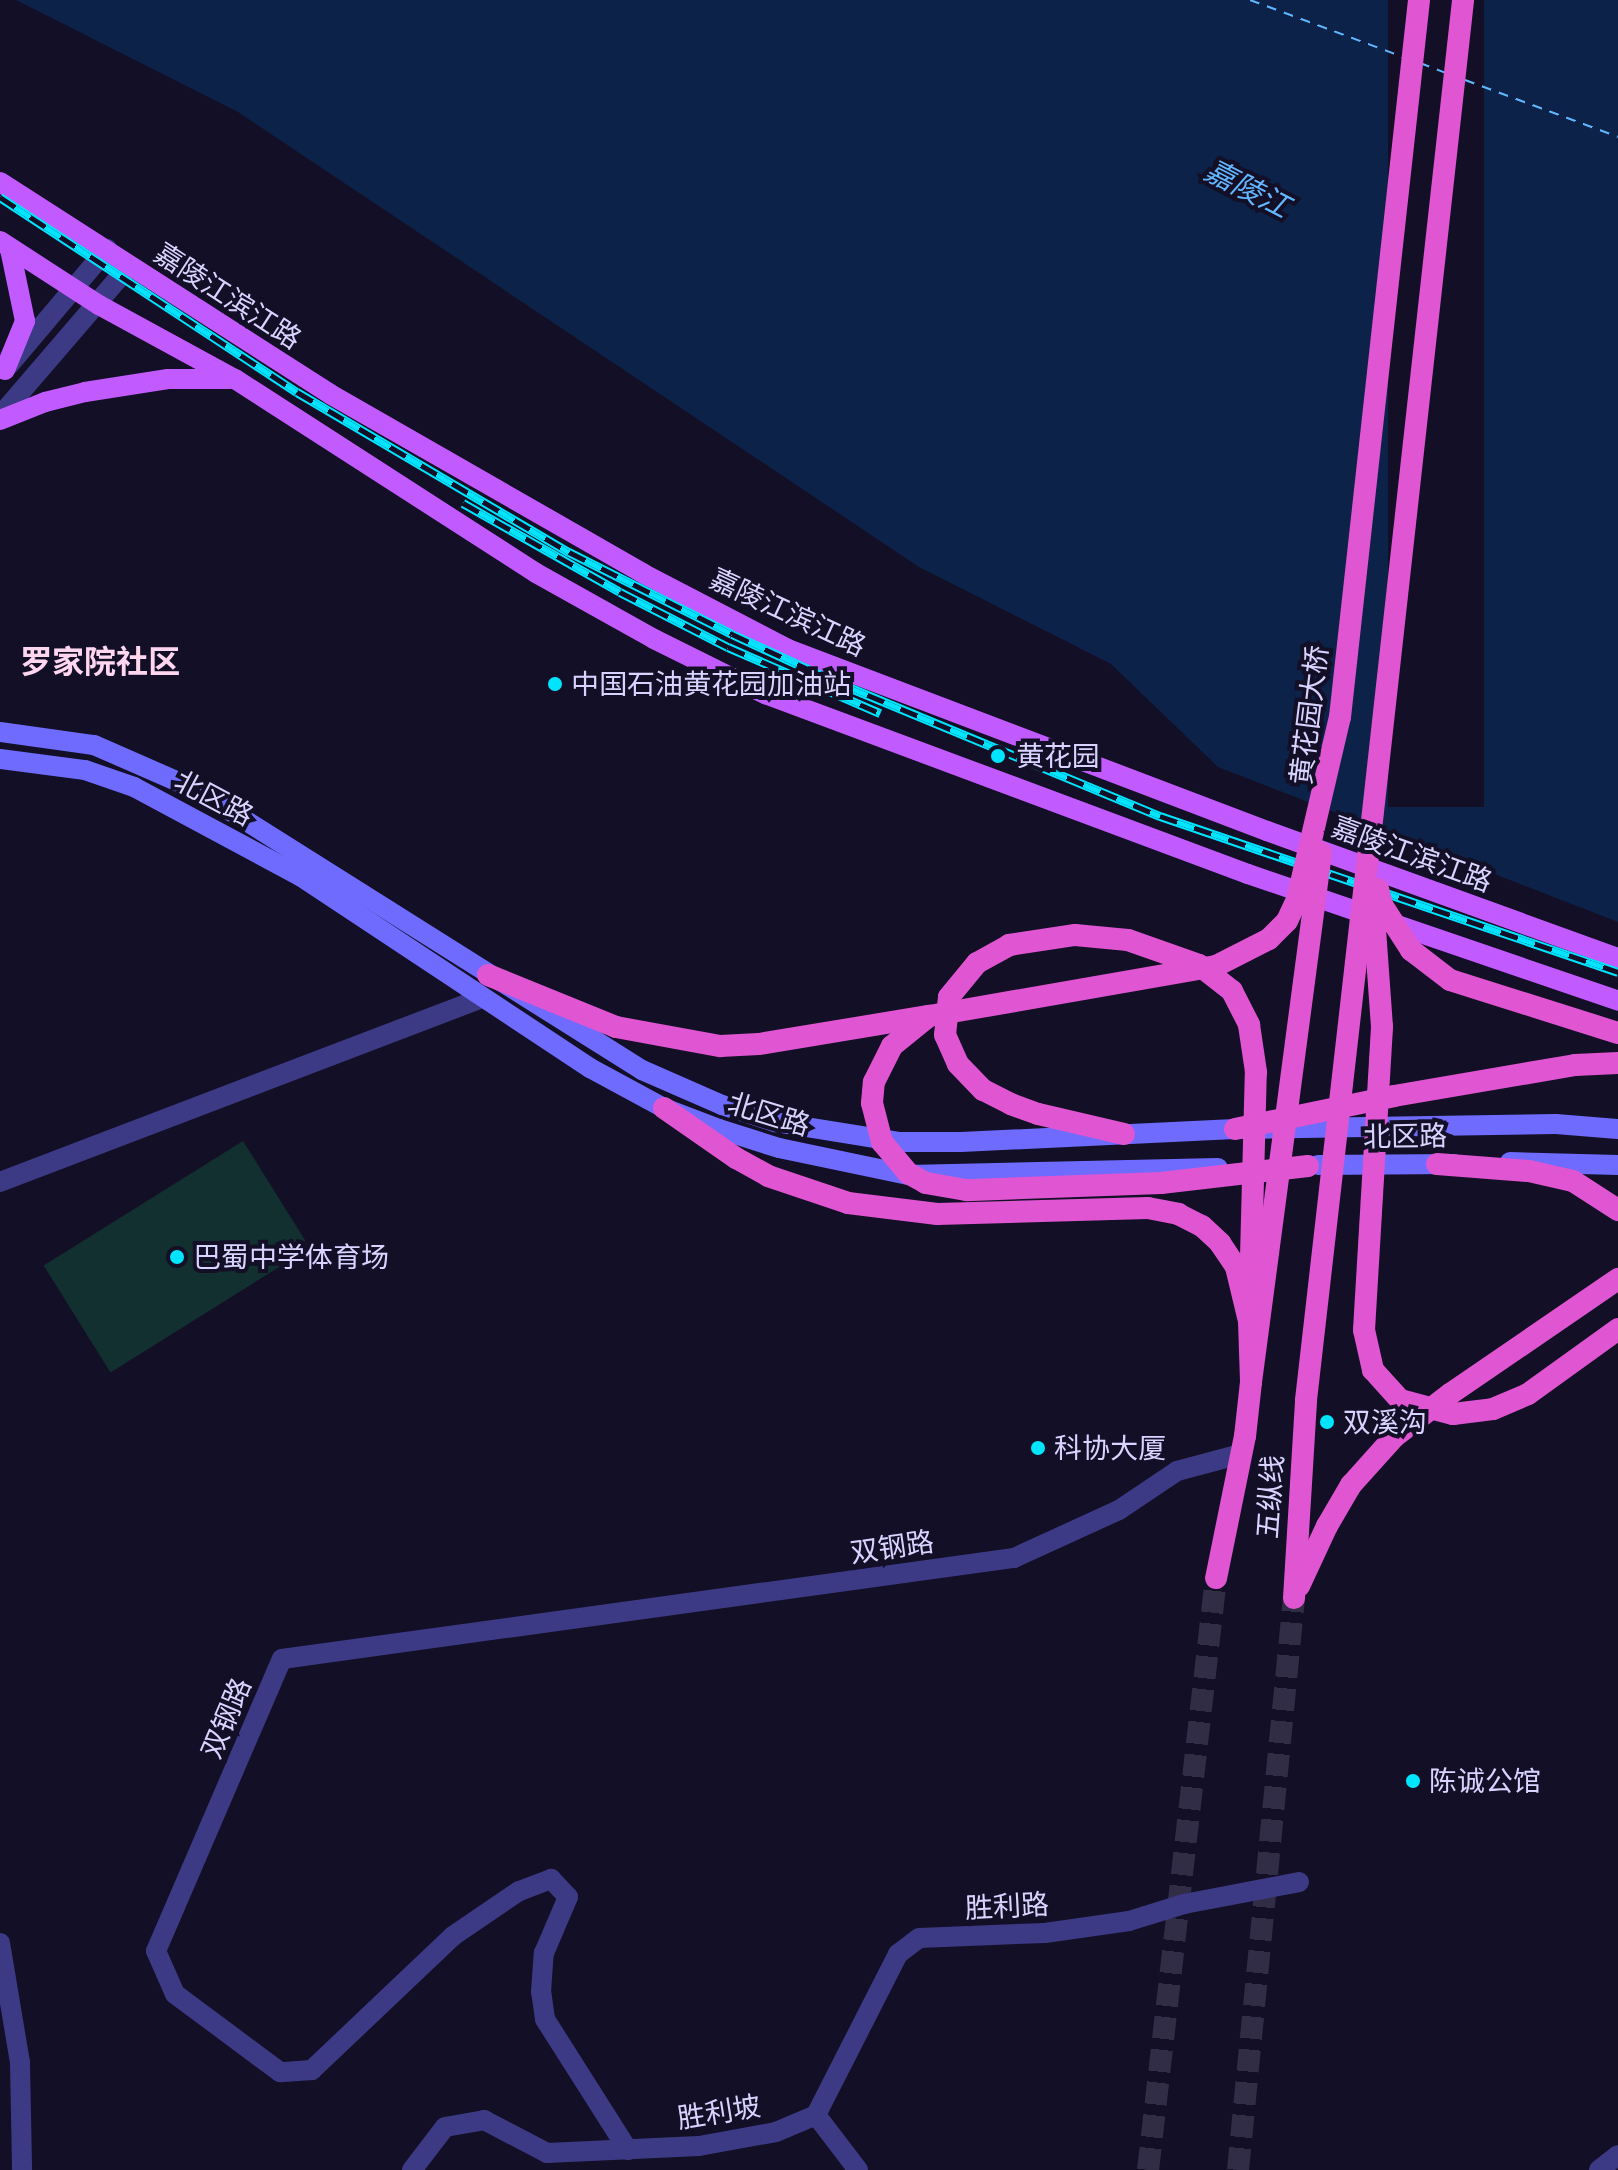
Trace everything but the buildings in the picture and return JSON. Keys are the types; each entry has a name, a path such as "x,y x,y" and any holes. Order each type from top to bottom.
{"highway":[{"name":"黄花园大桥","path":"1243,1445 1340,717 1419,0"},
{"path":"1463,0 1369,848 1382,1027 1364,1330 1373,1370 1400,1400 1453,1414 1493,1409 1528,1394 1618,1329"},
{"path":"488,975 616,1027 646,1035 720,1046 759,1044 1216,966 1269,939 1287,921 1297,900 1340,717"},
{"path":"1369,848 1382,905 1411,950 1450,980 1618,1033"},
{"name":"五纵线","path":"1369,848 1306,1400 1294,1598 1327,1526 1351,1485 1394,1437 1450,1394 1618,1279"},
{"path":"1124,1134 1038,1114 983,1090 958,1064 945,1035 949,997 977,963 1009,945 1075,935 1128,940 1199,965 1232,991 1249,1025 1256,1072 1249,1321 1251,1382"},
{"path":"929,1016 892,1046 874,1082 872,1103 882,1142 908,1173 926,1183 966,1190 1161,1183 1308,1166"},
{"path":"1235,1129 1394,1096 1575,1065 1618,1063"},
{"path":"664,1108 736,1158 807,1192 848,1203 937,1214 1148,1208 1178,1214 1202,1226 1220,1243 1236,1267 1249,1321"},
{"path":"1437,1164 1529,1171 1573,1181 1618,1210"},
{"name":"五纵线","path":"1216,1578 1243,1445"}],"main road":[{"name":"嘉陵江滨江路","path":"0,182 330,394 644,574 788,649 1267,831 1618,958"},
{"path":"5,245 99,305 235,379 536,573 654,639 765,694 1248,874 1618,1001"},
{"path":"3,373 25,321 5,245"},
{"path":"0,418 85,392 168,379 235,379"},
{"name":"北区路","path":"0,732 94,745 184,783 642,1070 694,1094 775,1122 898,1142 1235,1129 1556,1124 1618,1129"},
{"name":"北区路","path":"0,759 85,770 134,787 300,876 590,1068 664,1108 779,1148 908,1175 1555,1161 1618,1165"}],"street":[{"path":"3,373 107,249"},
{"path":"0,418 129,266"},
{"path":"0,1182 482,998"},
{"name":"双钢路","path":"628,2150 545,2019 541,1992 544,1953 568,1897 551,1879 519,1891 453,1936 312,2070 280,2072 175,1994 156,1951 282,1659 1014,1558 1119,1510 1177,1471 1243,1445"},
{"name":"胜利路","path":"816,2115 898,1954 919,1938 1045,1933 1129,1921 1184,1904 1299,1882"},
{"path":"0,1943 20,2062 22,2170"},
{"path":"816,2115 858,2170"},
{"name":"胜利坡","path":"412,2170 445,2127 484,2120 547,2153 714,2144 776,2132 816,2115"},
{"path":"1599,2170 1618,2155"}],"green space":[{"name":"巴蜀中学体育场","path":"243,1141 310,1248 110,1372 44,1266"}],"water":[{"name":"嘉陵江","path":"16,0 1618,0 1618,922 1218,767 1111,664 919,567 238,112"}],"pier":[{"path":"1388,0 1484,0 1484,807 1388,807"}],"ferry route":[{"path":"1250,0 1403,57"},
{"path":"1420,63 1444,72"},
{"path":"1465,80 1618,137"}],"tunnel":[{"path":"1148,2170 1216,1578"},
{"path":"1238,2170 1294,1598"}],"railway":[{"path":"0,197 297,392 569,552 732,634 834,681 1160,816 1618,972"},
{"path":"463,503 620,592 728,647 880,713"}],"place":[{"name":"中国石油黄花园加油站","path":"555,684"},
{"name":"黄花园","path":"998,756"},
{"name":"巴蜀中学体育场","path":"177,1257"},
{"name":"双溪沟","path":"1327,1422"},
{"name":"科协大厦","path":"1038,1448"},
{"name":"陈诚公馆","path":"1413,1781"}],"district":[{"name":"罗家院社区","path":"100,662"}]}
